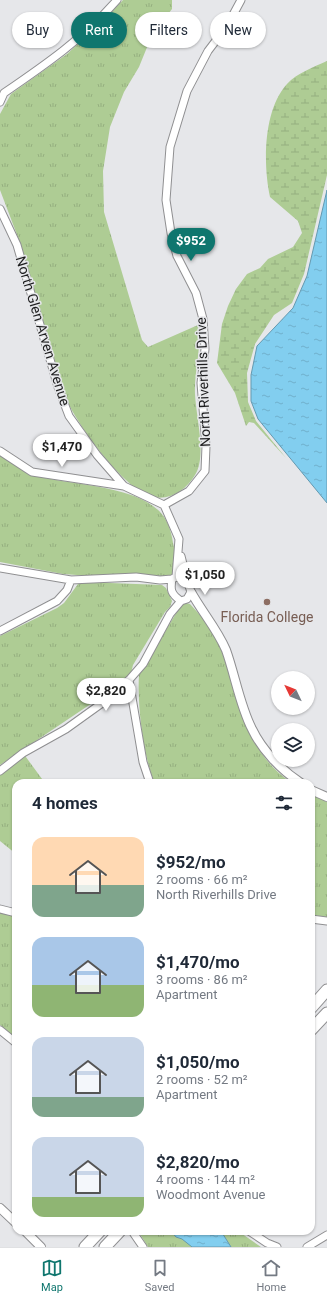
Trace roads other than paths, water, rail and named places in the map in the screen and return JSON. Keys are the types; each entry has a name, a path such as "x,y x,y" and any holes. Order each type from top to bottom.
{"main road":[{"path":"315,1004 327,990"},
{"path":"315,1026 327,1013"},
{"path":"86,1247 96,1235"},
{"path":"105,1247 116,1235"}],"street":[{"path":"0,102 2,91 61,53 97,23 117,0"},
{"name":"North Riverhills Drive","path":"164,505 189,491 204,471 206,446 201,383 205,349 203,319 196,293 177,256 171,233 166,200 170,147 186,91 208,51 227,26 240,0"},
{"name":"North Glen Arven Avenue","path":"0,210 17,245 58,387 69,416 97,455 124,486 164,505"},
{"path":"0,451 32,472 124,486"},
{"path":"0,771 23,753 66,729 105,701 129,680 143,664 170,614 186,597 187,580 180,552 179,539 164,505"},
{"path":"170,589 180,552"},
{"path":"0,568 71,580 136,577 160,580 174,578 187,580"},
{"path":"0,631 57,601 67,590 71,580"},
{"path":"160,580 170,589 174,596 170,614"},
{"path":"174,596 186,597 201,610 212,624 225,650 252,729 270,756 295,779"},
{"path":"129,680 143,762 149,779"},
{"path":"315,792 327,797"},
{"path":"0,909 12,912"},
{"path":"315,920 327,921"},
{"path":"0,1030 12,1040"},
{"path":"0,1208 12,1219"},
{"path":"29,1235 41,1247"},
{"path":"135,1235 143,1247"},
{"path":"255,1235 267,1243 277,1247"},
{"path":"307,1247 327,1235"}],"water":[{"path":"327,190 327,503 258,419 251,401 251,375 257,346 293,308 307,276"},
{"path":"174,1235 224,1235 231,1247 192,1247 182,1239"}],"place":[{"name":"Florida College","path":"267,602"}]}
